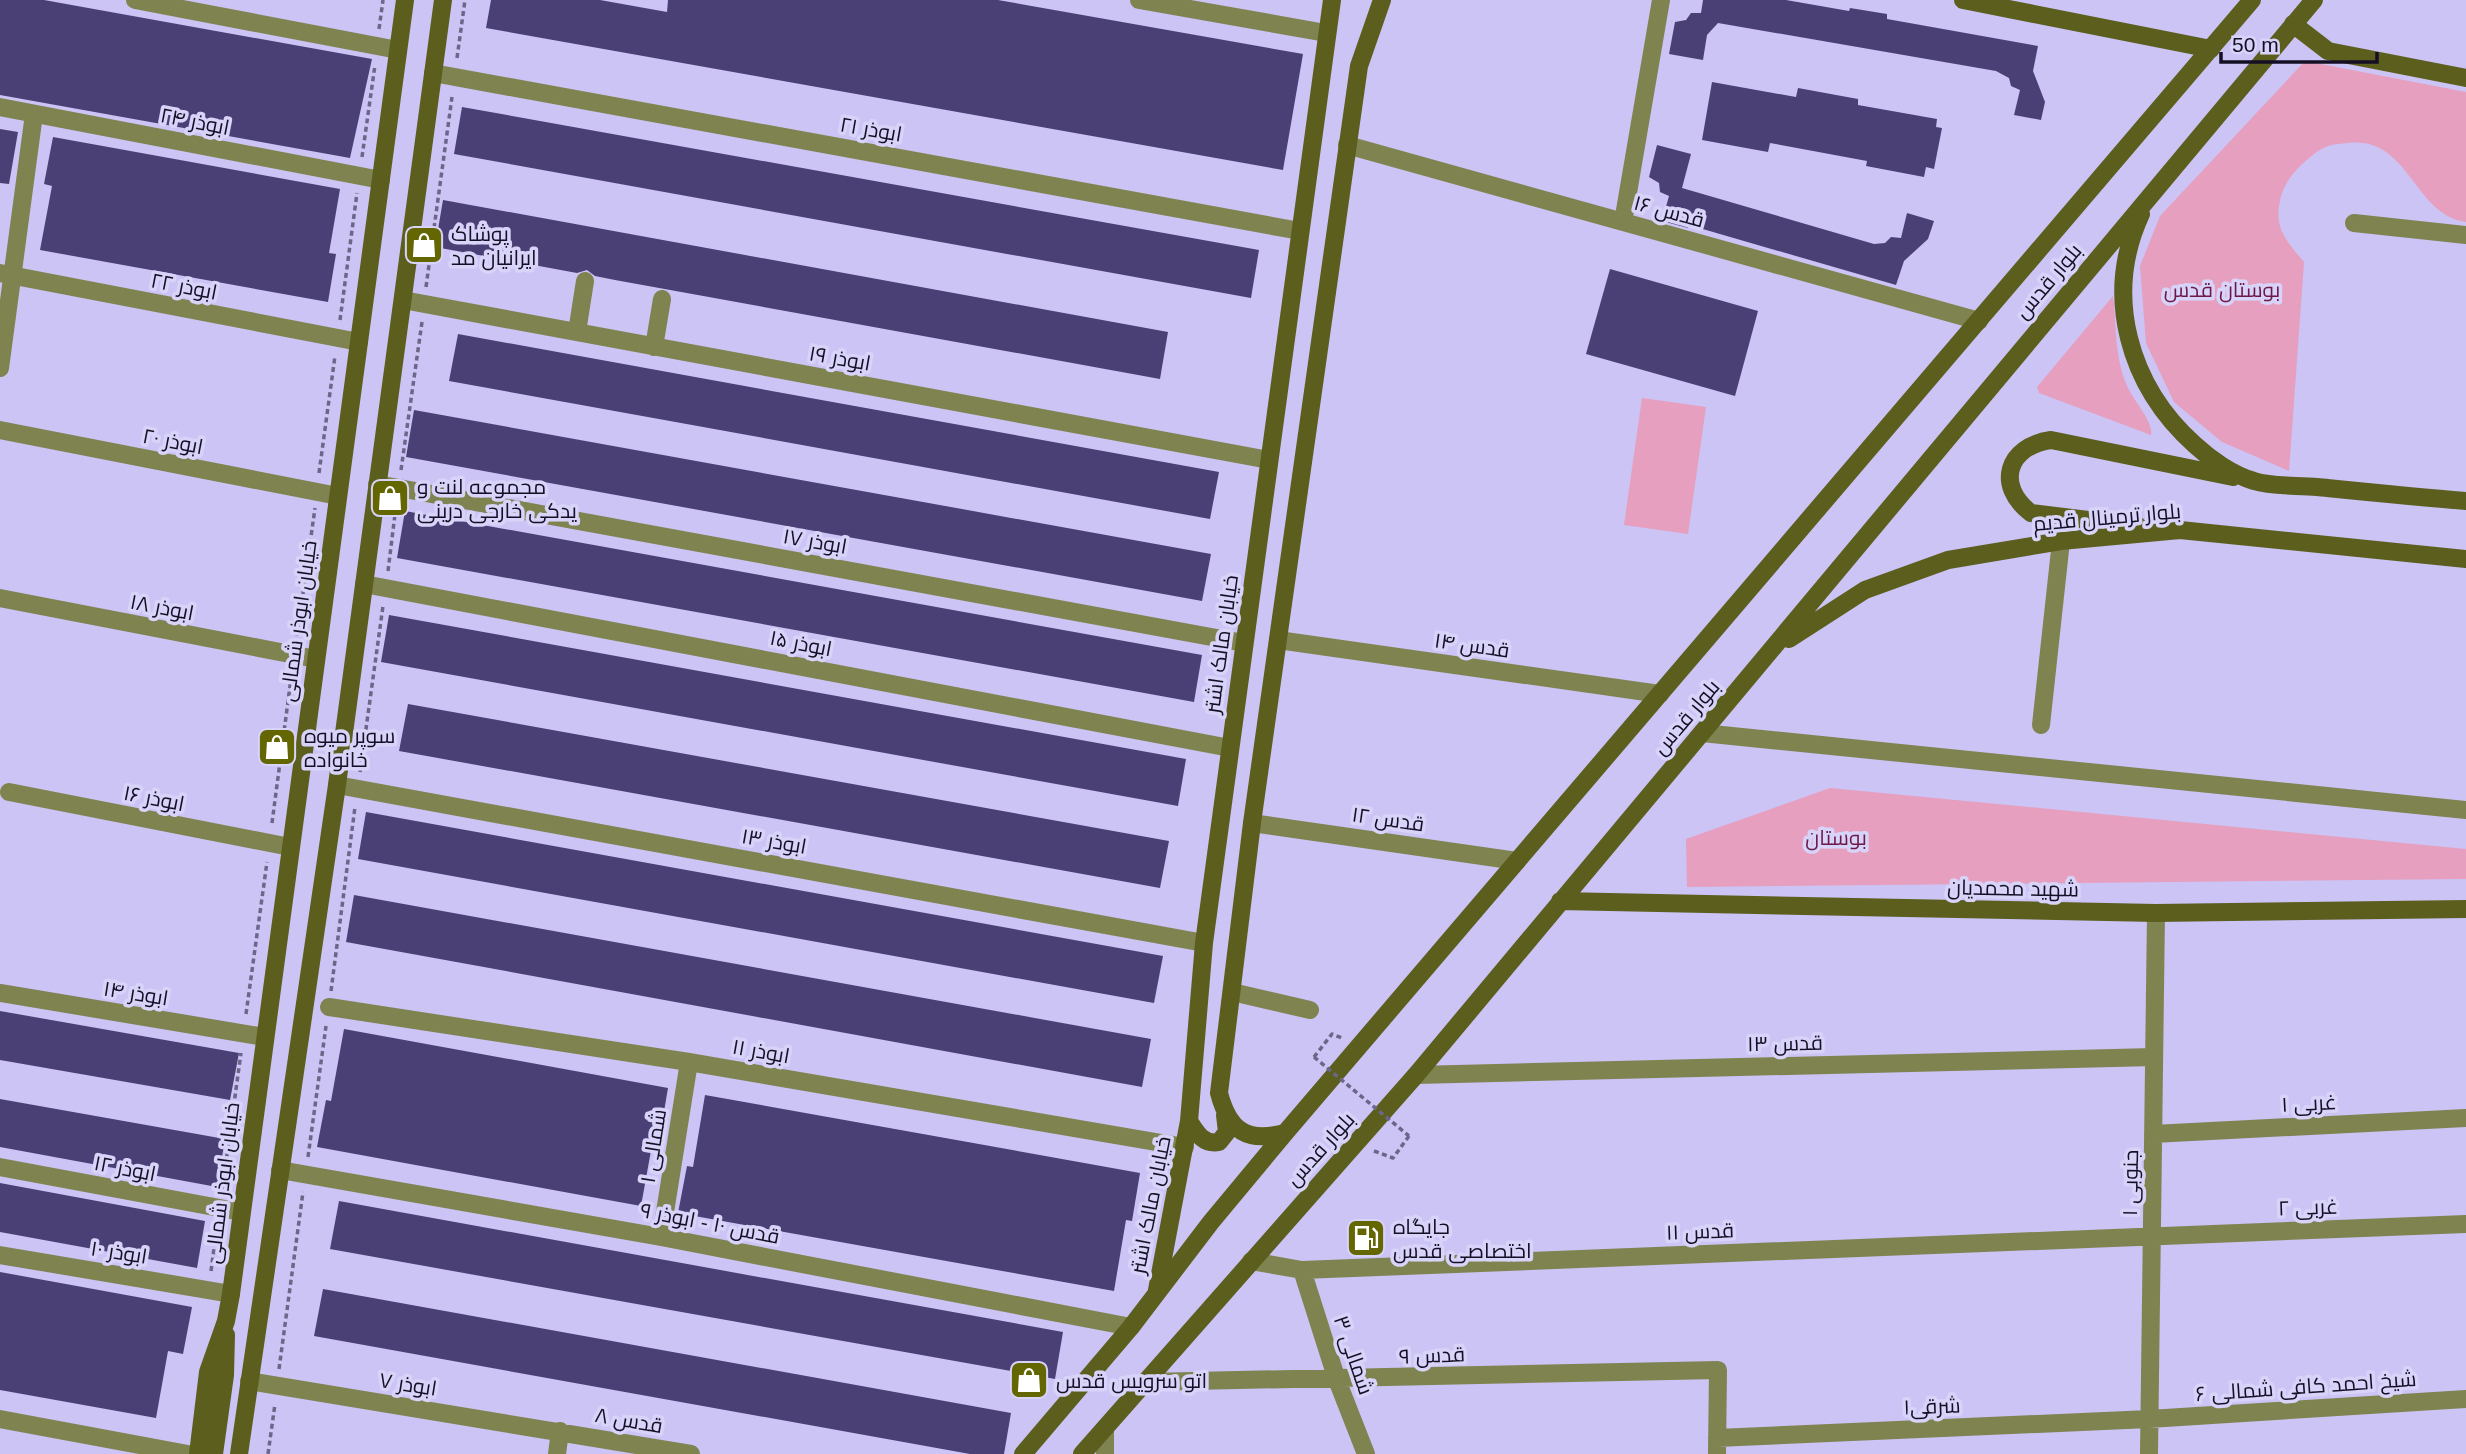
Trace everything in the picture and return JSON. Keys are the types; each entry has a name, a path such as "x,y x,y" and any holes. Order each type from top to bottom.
{"main road":[{"name":"خیابان ابوذر شمالی","path":"198,1454 208,1372 226,1321 231,1294 405,0"},
{"path":"239,1454 337,785 443,0"},
{"name":"خیابان مالک اشتر","path":"1156,1293 1189,1121 1204,943 1332,0"},
{"path":"1189,1121 1200,1138 1212,1144 1219,1142 1227,1132 1219,1093 1252,823 1359,66 1382,0"},
{"path":"1964,0 2211,49"},
{"name":"بلوار قدس","path":"1023,1454 1131,1327 1285,1133 2252,0"},
{"name":"بلوار قدس","path":"1082,1454 1416,1075 1774,648 2153,189 2314,0"},
{"path":"2293,24 2328,51 2466,78"},
{"path":"2153,189 2132,234 2122,284 2126,334 2130,346 2143,382 2171,423 2208,457 2253,481"},
{"path":"2180,530 2031,513 2019,504 2011,490 2009,475 2013,461 2023,449 2036,442 2051,440 2253,481 2466,501"},
{"name":"بلوار ترمینال قدیم","path":"1774,648 1865,590 1948,560 2061,541 2180,530 2466,559"},
{"name":"شهید محمدیان","path":"1560,901 2156,914 2466,909"},
{"path":"1225,1115 1242,1132 1264,1139 1285,1133"},
{"path":"214,1454 225,1375 226,1321"}],"street":[{"path":"135,0 398,50"},
{"path":"1139,0 1326,33"},
{"path":"1623,222 1661,0"},
{"name":"ابوذر ۲۱","path":"433,73 1300,231"},
{"name":"ابوذر ۲۴","path":"0,107 381,180"},
{"path":"0,368 6,274 34,114"},
{"name":"قدس ۱۶","path":"1348,145 1979,321"},
{"path":"2354,223 2466,235"},
{"name":"ابوذر ۲۲","path":"6,274 359,342"},
{"path":"577,332 585,281"},
{"path":"654,346 662,299"},
{"name":"ابوذر ۱۹","path":"402,300 1269,460"},
{"name":"ابوذر ۲۰","path":"0,430 338,496"},
{"name":"ابوذر ۱۷","path":"377,484 1244,643"},
{"path":"2040,725 2061,541"},
{"name":"ابوذر ۱۵","path":"364,584 1230,748"},
{"name":"ابوذر ۱۸","path":"0,598 316,659"},
{"name":"قدس ۱۴","path":"1278,640 1660,694"},
{"path":"1702,733 2466,810"},
{"name":"ابوذر ۱۳","path":"337,785 1204,943"},
{"name":"ابوذر ۱۶","path":"9,792 290,847"},
{"name":"قدس ۱۲","path":"1252,823 1517,861"},
{"name":"۱ جنوبی","path":"2149,1454 2156,914"},
{"path":"1231,992 1310,1010"},
{"name":"ابوذر ۱۴","path":"0,993 265,1037"},
{"name":"ابوذر ۱۱","path":"329,1007 689,1062 1185,1147"},
{"name":"قدس ۱۳","path":"1416,1075 2154,1057"},
{"name":"شمالی ۱","path":"661,1237 689,1062"},
{"name":"غربی ۱","path":"2153,1134 2466,1118"},
{"name":"ابوذر ۱۲","path":"0,1167 241,1212"},
{"name":"قدس ۱۰ - ابوذر ۹","path":"280,1170 661,1237 1131,1327"},
{"name":"غربی ۲","path":"2152,1237 2466,1224"},
{"name":"قدس ۱۱","path":"1251,1261 1302,1270 2152,1237"},
{"name":"ابوذر ۱۰","path":"0,1255 231,1294"},
{"name":"شمالی ۳","path":"1302,1270 1337,1380 1366,1454"},
{"name":"قدس ۹","path":"1146,1382 1718,1370 1717,1446"},
{"name":"ابوذر ۷","path":"249,1381 559,1431"},
{"name":"شیخ احمد کافی شمالی ۶","path":"2150,1419 2466,1399"},
{"path":"0,1419 188,1454"},
{"name":"شرقی۱","path":"1717,1446 2150,1419"},
{"path":"1105,1428 1105,1454"},
{"path":"557,1454 559,1431"},
{"name":"قدس ۸","path":"559,1431 691,1454"}],"path":[{"path":"209,1289 383,0"},
{"path":"268,1454 465,0"},
{"path":"1332,1034 1314,1057 1409,1136 1393,1158"}],"green space":[{"name":"بوستان قدس","path":"2305,61 2466,92 2466,222 2448,216 2434,206 2399,163 2385,151 2369,144 2348,143 2326,147 2307,159 2291,177 2283,190 2279,222 2284,236 2304,262 2289,471 2222,442 2174,402 2146,343 2140,266 2160,216"},
{"path":"2113,296 2120,365 2128,388 2150,424 2151,435 2039,393 2037,387"},
{"path":"1642,398 1706,407 1688,534 1624,525"},
{"name":"بوستان","path":"1830,788 2466,849 2466,879 1687,887 1686,839"}],"building":[{"path":"0,0 44,0 372,59 350,158 0,95"},
{"path":"491,0 600,0 667,12 668,0 998,0 1303,54 1283,170 486,28"},
{"path":"1703,0 1786,0 1849,11 1850,8 1887,14 1887,19 2038,46 2033,71 2045,102 2041,120 2014,115 2020,90 2011,86 2009,78 1996,71 1718,23 1707,35 1703,60 1669,54 1675,22 1686,20 1691,13 1701,13"},
{"path":"1712,82 1796,97 1798,88 1858,99 1858,105 1937,119 1936,127 1942,128 1934,169 1926,167 1924,177 1866,166 1867,161 1770,143 1768,152 1702,140"},
{"path":"462,107 1259,250 1251,298 454,154"},
{"path":"0,129 18,132 9,184 0,183"},
{"path":"53,137 340,189 329,253 336,254 328,302 40,250 52,186 44,184"},
{"path":"1657,145 1691,154 1682,188 1874,244 1885,243 1891,237 1901,238 1907,213 1934,221 1928,239 1904,261 1896,285 1689,225 1688,228 1662,221 1669,196 1660,192 1659,183 1649,177"},
{"path":"443,200 1168,332 1160,379 615,280 595,276 587,270 577,273 435,247"},
{"path":"1610,269 1758,311 1735,396 1586,354"},
{"path":"458,334 1219,472 1210,519 449,381"},
{"path":"414,410 1211,554 1202,601 406,457"},
{"path":"405,511 1202,655 1194,702 397,558"},
{"path":"389,615 1186,759 1178,806 381,662"},
{"path":"408,704 1169,841 1160,888 399,751"},
{"path":"366,812 1163,956 1154,1003 358,859"},
{"path":"354,895 1151,1039 1142,1087 346,942"},
{"path":"0,1011 239,1053 230,1100 0,1060"},
{"path":"344,1029 668,1088 660,1135 654,1134 641,1206 317,1147 326,1100 331,1101"},
{"path":"705,1095 1140,1173 1132,1221 1126,1220 1114,1291 678,1213 687,1166 693,1167"},
{"path":"0,1099 225,1139 217,1187 0,1147"},
{"path":"0,1183 205,1221 197,1268 0,1232"},
{"path":"339,1201 1063,1332 1055,1379 330,1249"},
{"path":"0,1272 192,1307 183,1354 168,1351 156,1418 0,1390"},
{"path":"323,1289 1011,1413 1004,1454 970,1454 314,1336"}],"place":[{"name":"پوشاک ایرانیان مد","path":"424,245"},
{"name":"مجموعه لنت و یدکی خارجی درینی","path":"390,498"},
{"name":"سوپر میوه خانواده","path":"277,747"},
{"name":"جایگاه اختصاصی قدس","path":"1366,1238"},
{"name":"اتو سرویس قدس","path":"1029,1380"}]}
